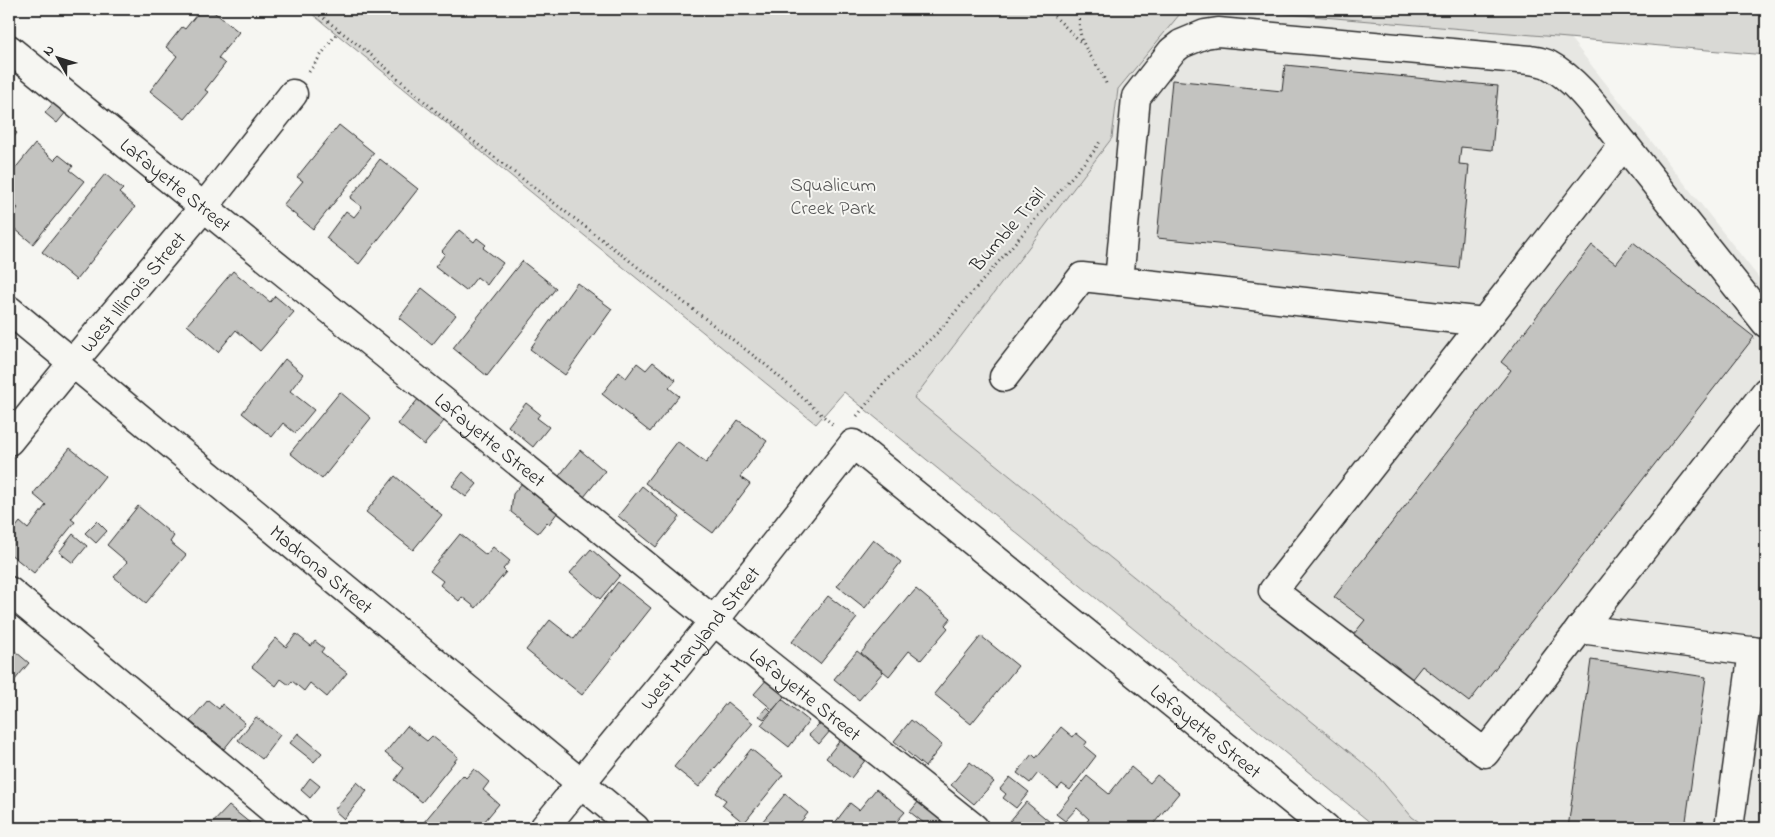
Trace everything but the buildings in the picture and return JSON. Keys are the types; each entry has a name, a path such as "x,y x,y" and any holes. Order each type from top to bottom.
{"street":[{"path":"1119,281 1136,97 1172,51 1181,44 1205,34 1218,32 1530,60 1547,64 1560,72 1578,89 1766,323"},
{"name":"Lafayette Street","path":"9,49 714,621 974,828"},
{"name":"West Illinois Street","path":"9,442 73,362 204,207 293,94"},
{"path":"1624,144 1273,591 1484,753 1766,392"},
{"path":"1004,377 1082,277 1484,322"},
{"name":"Madrona Street","path":"9,310 634,828"},
{"name":"West Maryland Street","path":"544,828 714,621 853,444"},
{"name":"Lafayette Street","path":"853,444 1326,828"},
{"path":"9,591 295,828"},
{"path":"1580,629 1760,652 1729,828"}],"path":[{"path":"312,9 371,55 447,121 767,366 853,444"},
{"path":"1047,9 1082,43 1107,84 1108,89"},
{"path":"1080,9 1079,30 1082,43"},
{"path":"293,94 339,30"},
{"name":"Bumble Trail","path":"853,444 858,414 883,384 939,331 1094,151 1104,131"}],"shaded area":[{"path":"1184,9 1230,9 1570,38 1766,287 1766,828 1428,828 1412,817 1374,772 914,398 1112,138 1118,89"}],"green space":[{"name":"Squalicum Creek Park","path":"306,9 1184,9 1118,89 1112,138 914,398 1374,772 1412,817 1428,828 1377,828 844,392 816,424"},
{"path":"1230,9 1766,9 1766,55"}]}
